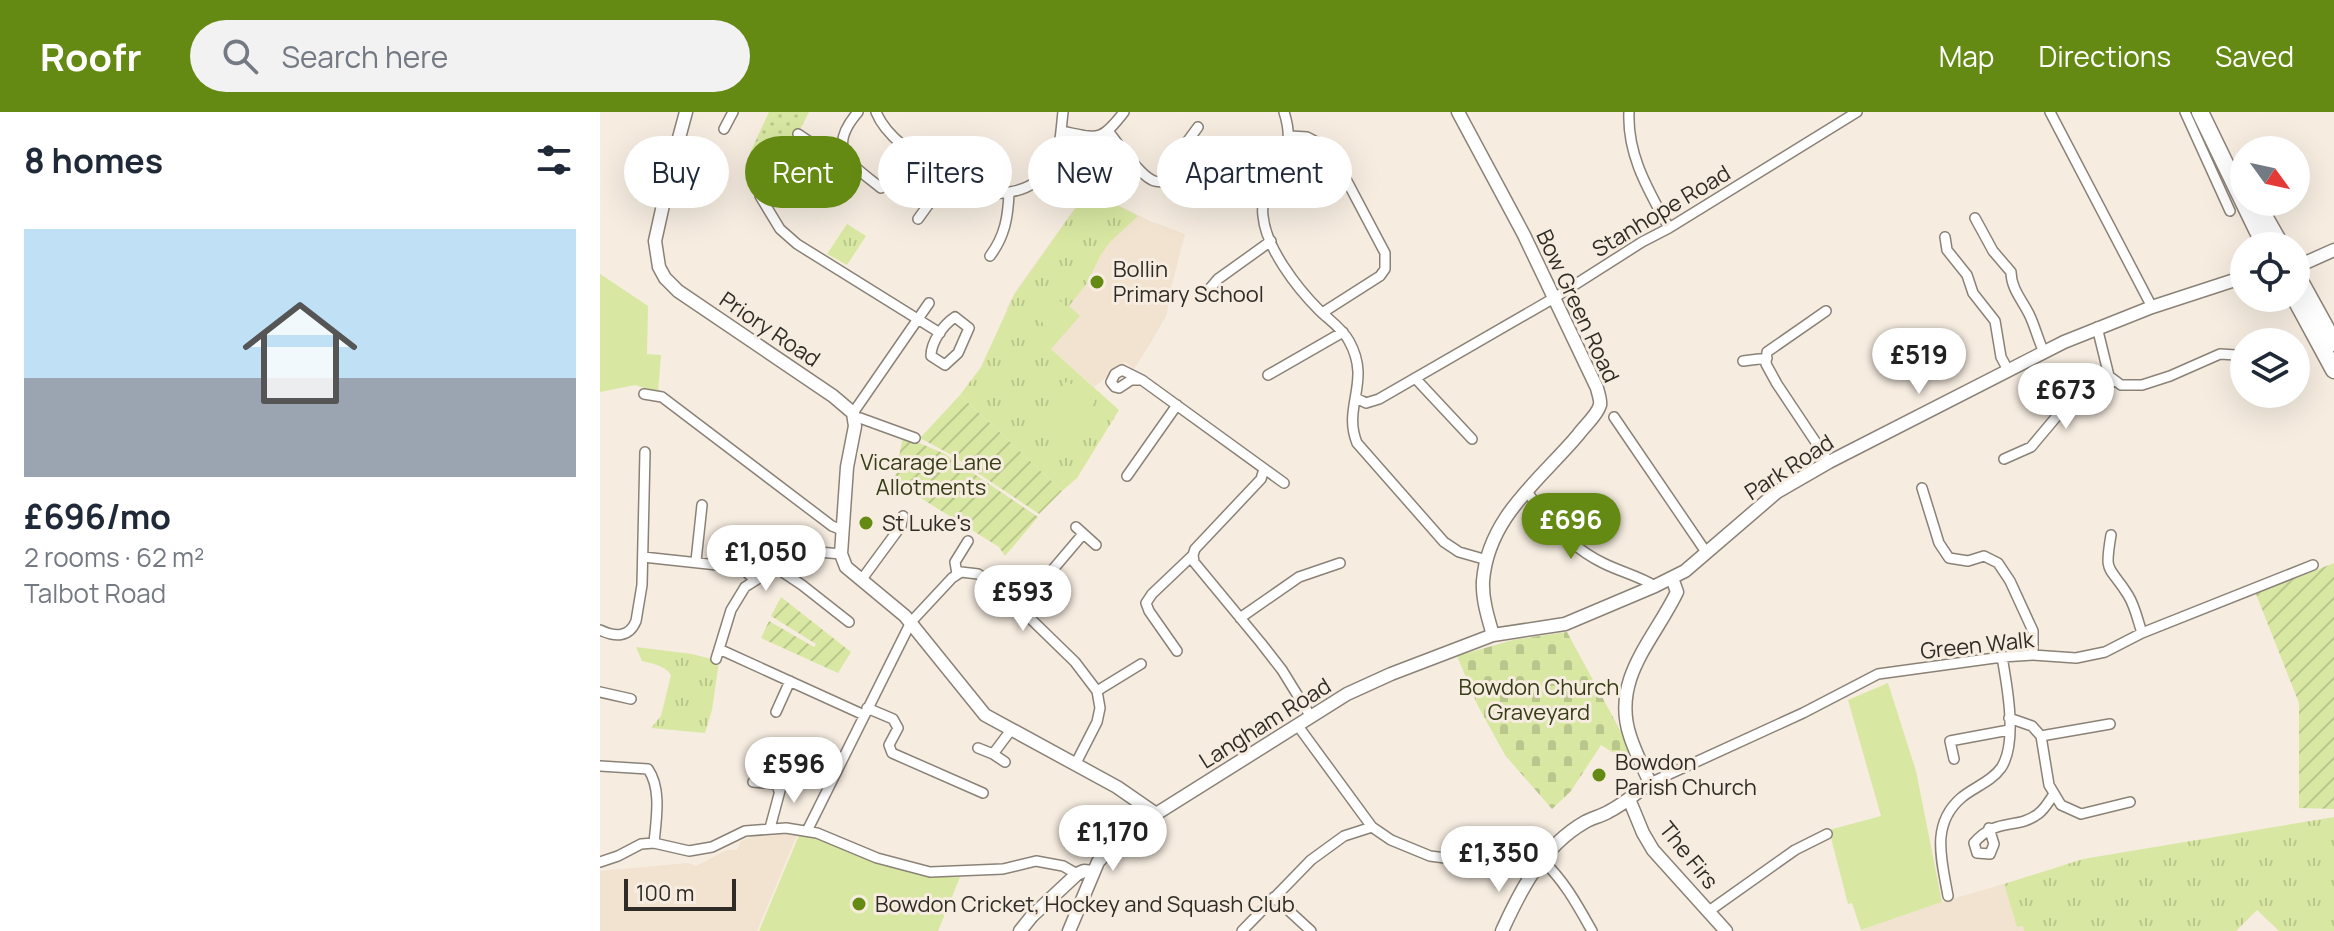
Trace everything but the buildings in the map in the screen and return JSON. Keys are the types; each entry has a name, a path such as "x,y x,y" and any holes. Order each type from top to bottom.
{"highway":[{"path":"2200,112 2258,232"},
{"path":"2212,112 2230,150"},
{"path":"2264,216 2272,232"},
{"path":"2310,299 2334,343"},
{"path":"2304,312 2334,370"}],"main road":[{"name":"Priory Road","path":"686,112 656,233 656,254 665,278 678,291 847,406 854,416"},
{"name":"Bow Green Road","path":"1458,112 1524,235 1597,388 1601,403 1568,446 1510,509 1498,531 1487,560 1483,583 1493,635"},
{"path":"2310,261 2334,250"},
{"name":"Park Road","path":"1493,635 1565,624 1672,578 1685,571 1777,492 1829,462 2097,327 2230,282"},
{"path":"854,416 842,530 841,554 846,567 887,598 911,622 980,710 1128,793 1156,814"},
{"path":"1502,931 1530,874 1542,860 1585,822 1629,799 1650,783 1629,734 1626,693 1634,665 1677,592 1672,578"},
{"name":"Langham Road","path":"1069,931 1098,862 1113,845 1156,814 1347,694 1493,635"},
{"name":"The Firs","path":"1629,799 1647,842 1726,931"},
{"path":"1020,931 1077,874 1093,872"}],"street":[{"path":"724,129 733,112"},
{"path":"842,136 858,112"},
{"path":"876,112 884,127 894,136"},
{"path":"1012,192 1045,174 1057,153 1063,112"},
{"path":"1061,131 1100,136 1109,132 1124,112"},
{"path":"1284,112 1290,136"},
{"path":"1629,112 1635,163 1669,228"},
{"name":"Stanhope Road","path":"1356,398 1366,403 1379,399 1554,298 1857,112"},
{"path":"2050,112 2152,307"},
{"path":"2185,112 2230,211"},
{"path":"1109,132 1148,178 1165,182 1198,127"},
{"path":"862,173 878,186"},
{"path":"1322,313 1380,276 1385,269 1385,253 1352,191"},
{"path":"766,208 788,237 940,333"},
{"path":"918,219 926,208"},
{"path":"990,256 1003,235 1008,208"},
{"path":"1264,208 1263,217 1271,241 1289,274 1350,342 1360,377 1352,424 1363,453 1444,542 1459,552 1487,560"},
{"path":"1975,218 1993,251 2011,272 2011,282 2031,317 2044,352"},
{"path":"1945,237 1947,250 1967,275 1973,293 1995,321 2001,357 2008,370"},
{"path":"1206,293 1218,279 1271,241"},
{"path":"915,438 854,416 929,303"},
{"path":"1826,311 1767,352 1766,364 1829,462"},
{"path":"955,317 969,328 958,353 945,365 930,352 940,333 955,317"},
{"path":"2097,327 2109,376 2121,385 2142,385 2220,354 2230,355"},
{"path":"1268,375 1343,332"},
{"path":"1743,361 1767,358"},
{"path":"1415,378 1472,439"},
{"path":"1142,380 1284,483"},
{"path":"2004,459 2031,447 2057,416 2096,396 2114,380"},
{"path":"644,394 662,397 832,526 842,530"},
{"path":"1127,476 1177,405"},
{"path":"1614,417 1706,552"},
{"path":"600,630 622,635 634,626 643,557 645,452"},
{"path":"1264,469 1261,479 1195,549 1194,562 1282,670 1311,717"},
{"path":"1922,488 1939,543 1949,558 1968,561 1984,556 1998,563 2010,581 2033,631 2033,655"},
{"path":"1526,490 1569,540 1600,561 1655,586"},
{"path":"696,561 702,505"},
{"path":"862,579 901,526 903,516"},
{"path":"1021,607 1079,530 1096,545"},
{"path":"2111,535 2108,571 2129,597 2142,633"},
{"path":"957,574 955,562 968,541"},
{"path":"841,554 819,552 795,555 745,587 731,610 718,654 866,712 893,719 898,728 889,745 892,753 983,793"},
{"path":"1177,651 1146,603 1193,555"},
{"path":"643,557 736,567 755,580"},
{"path":"1240,618 1299,577 1340,563"},
{"name":"Green Walk","path":"1650,783 1803,713 1878,674 2002,657 2033,655 2076,658 2105,652 2142,633 2313,565"},
{"path":"775,567 849,622"},
{"path":"807,831 911,622 957,574 966,571 978,574 1021,607 1075,662 1097,691 1099,715 1076,763"},
{"path":"1948,896 1939,835 1944,820 1962,797 2001,768 2006,758 2009,698 2002,657"},
{"path":"1097,691 1141,664"},
{"path":"776,712 790,681"},
{"path":"600,692 631,699"},
{"path":"2009,718 2032,726 2041,736 2049,785 2061,805 2081,814 2130,802"},
{"path":"2041,736 2110,724"},
{"path":"1298,726 1372,827 1391,840 1423,854 1506,866 1530,874"},
{"path":"993,754 1011,730"},
{"path":"1954,759 1950,741 2009,730"},
{"path":"978,748 1005,762"},
{"path":"600,766 648,769 655,787 654,843"},
{"path":"770,828 785,772"},
{"path":"753,782 775,784 779,791"},
{"path":"1989,828 2037,815 2054,794"},
{"path":"1242,931 1311,860 1344,836 1372,827"},
{"path":"600,862 641,844 654,843 689,851 712,847 745,831 770,828 826,836 877,858 930,872 1003,869 1036,861 1063,866 1077,874"},
{"path":"1709,911 1795,850 1827,834"},
{"path":"1542,860 1571,895 1592,931"},
{"path":"1274,897 1311,931"}],"shaded area":[{"name":"Bollin Primary School","path":"1075,208 1124,208 1185,234 1167,314 1153,339 1134,369 1125,362 1094,387 1006,309"},
{"path":"757,835 797,835 757,931 600,931 600,871 688,863 696,866 727,850 737,850 741,841"},
{"path":"2004,884 2017,927 2023,926 2024,931 1859,931 1942,902"}],"green space":[{"path":"769,112 809,112 796,136 758,136"},
{"path":"1075,208 1123,208 1138,216 1100,256 1087,283 1069,306 1080,316 1051,349 1119,410 1077,478 1062,491 960,395 981,367 1014,295"},
{"path":"847,224 866,236 847,265 827,254"},
{"path":"600,274 648,306 647,354 661,355 658,392 635,385 600,392"},
{"path":"1043,286 1077,316 1058,337 1025,307"},
{"path":"1067,381 1095,402 1065,441 1037,420"},
{"name":"Vicarage Lane Allotments","path":"960,395 1062,491 1039,514 948,453 918,437"},
{"name":"Vicarage Lane Allotments","path":"903,436 945,454 1038,517 1005,556 999,547 894,483"},
{"path":"2334,563 2334,809 2299,808 2299,703 2256,594"},
{"path":"781,597 851,652 838,673 761,638 769,621 814,647 816,644 771,616"},
{"name":"Bowdon Church Graveyard","path":"1567,632 1630,754 1625,760 1601,745 1571,791 1552,809 1505,755 1478,706 1457,656 1513,640"},
{"path":"636,647 692,654 719,661 712,710 705,733 651,728 661,716 671,675 662,667 642,661"},
{"path":"1888,683 1916,771 1942,902 1861,930 1852,903 1848,904 1829,830 1881,816 1848,700"},
{"path":"2334,817 2334,931 2279,931 2257,910 2236,931 2024,931 2023,926 2017,927 2004,884 2083,859"},
{"name":"Bowdon Cricket, Hockey and Squash Club","path":"800,833 897,868 937,877 960,877 938,931 759,931"}],"place":[{"name":"Bollin Primary School","path":"1097,282"},
{"name":"St Luke's","path":"866,523"},
{"name":"Bowdon Parish Church","path":"1599,775"},
{"name":"Bowdon Cricket, Hockey and Squash Club","path":"859,904"}]}
